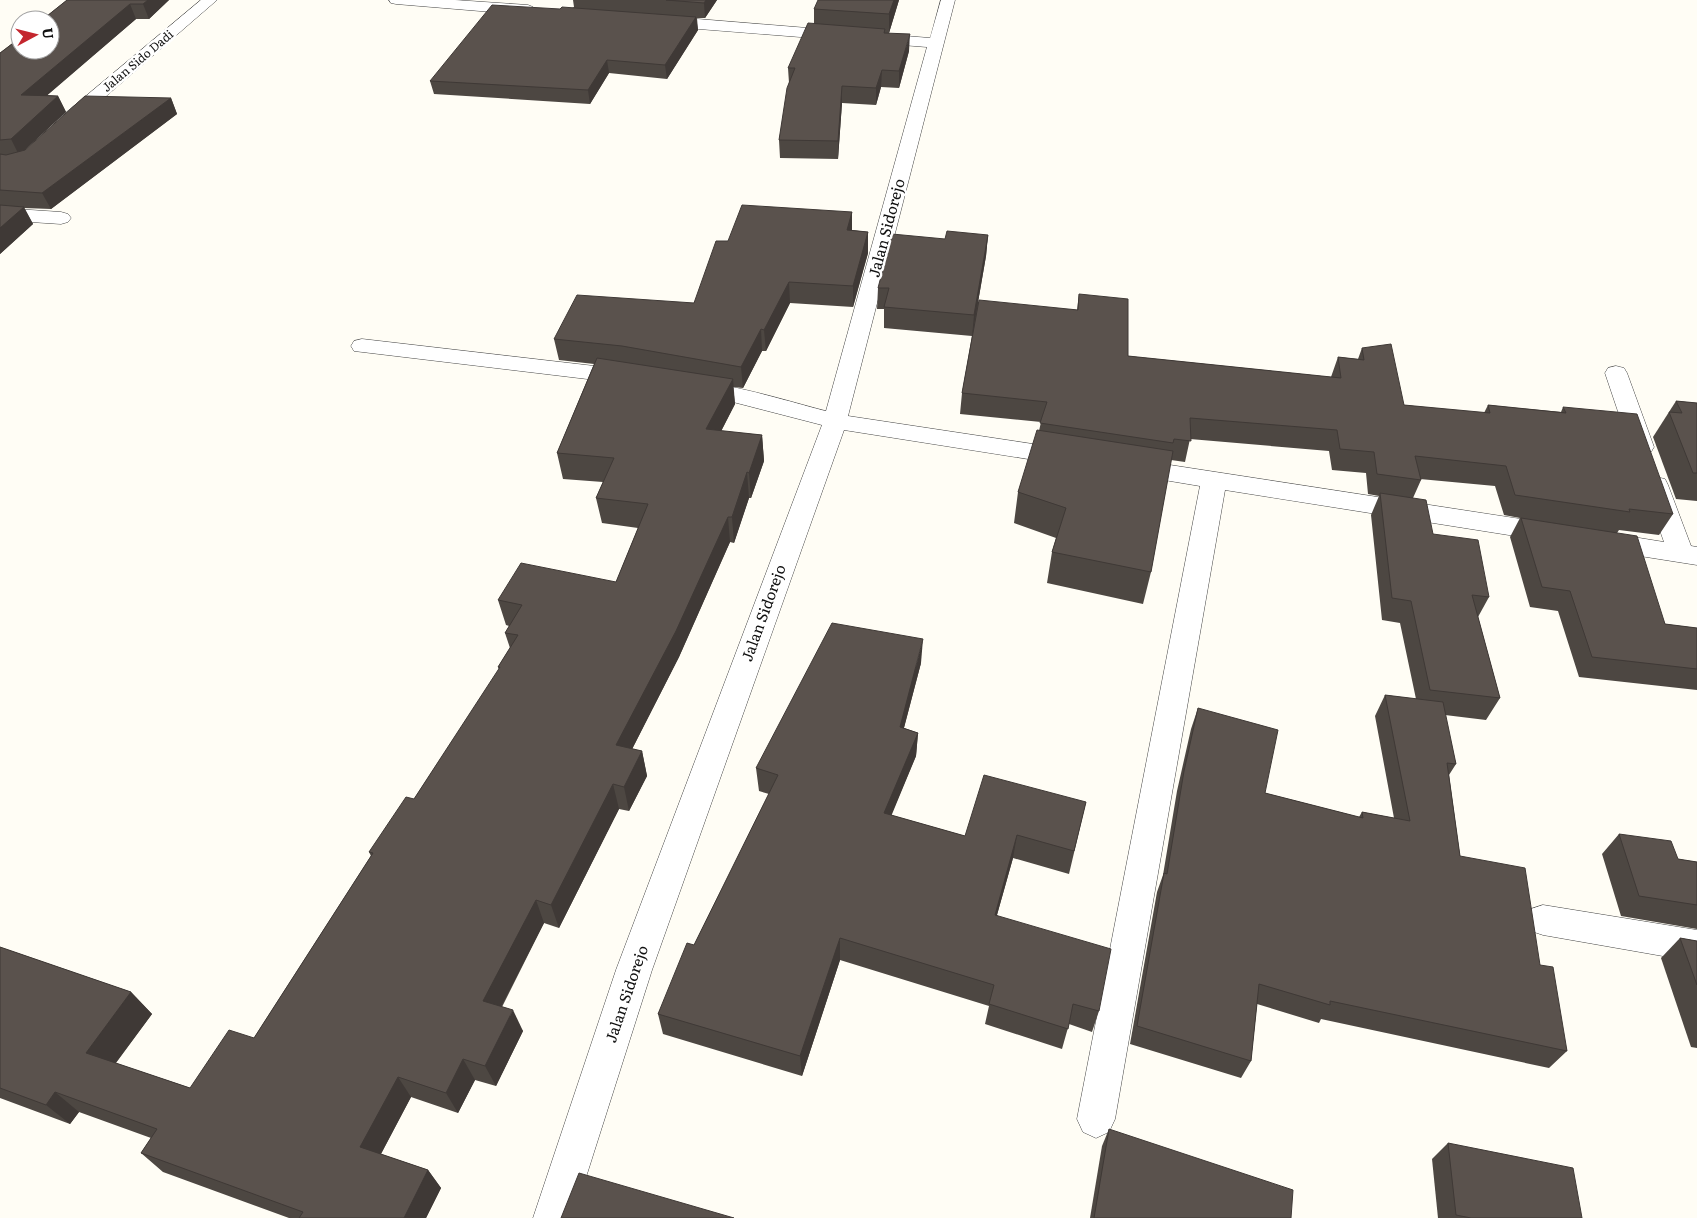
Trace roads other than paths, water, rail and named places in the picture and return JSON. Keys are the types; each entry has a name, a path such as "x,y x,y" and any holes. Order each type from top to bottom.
{"street":[{"name":"Jalan Sido Dadi","path":"60,129 210,0"},
{"path":"396,0 544,12"},
{"name":"Jalan Sidorejo","path":"553,1218 634,970 835,420 948,0"},
{"path":"642,19 936,43"},
{"path":"0,214 61,218"},
{"path":"362,346 652,381"},
{"path":"1616,373 1689,555"},
{"path":"679,386 734,395 835,420 1689,555"},
{"path":"1096,1119 1214,480"},
{"path":"1543,920 1697,946"}]}
